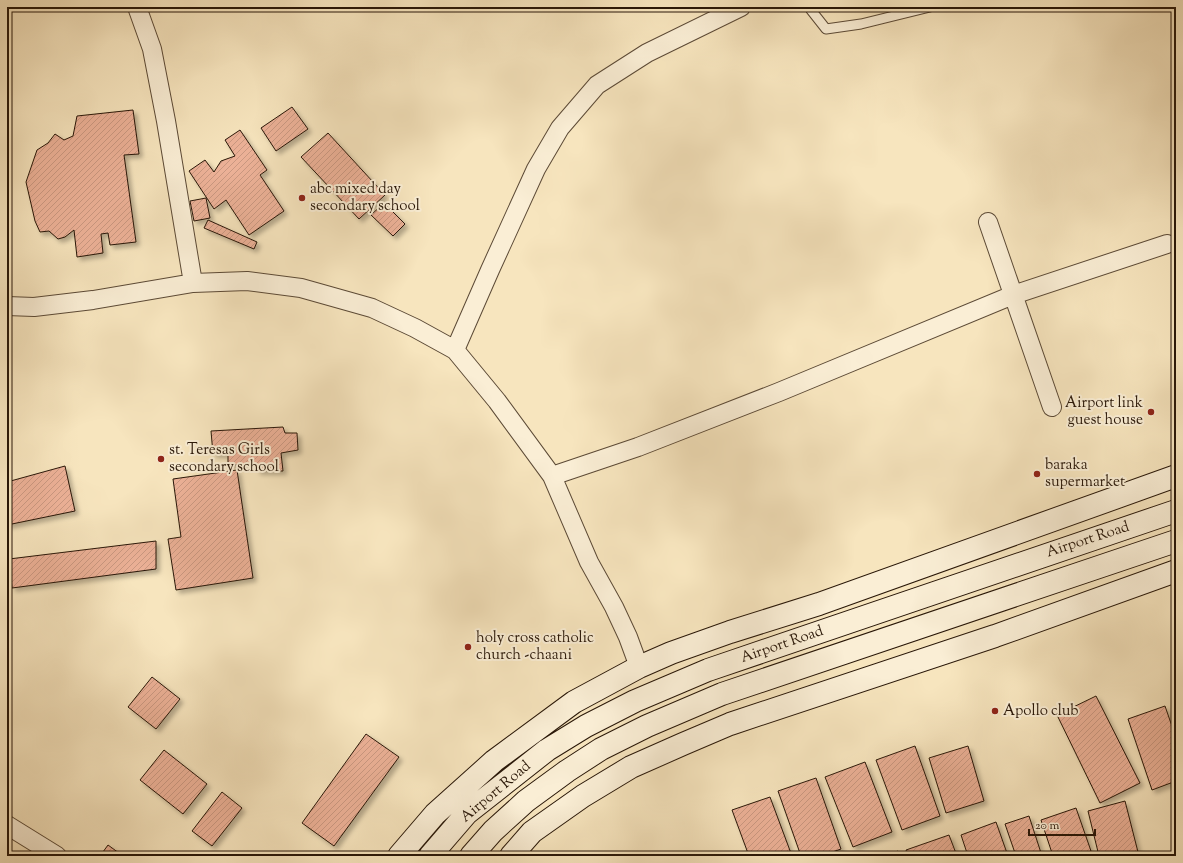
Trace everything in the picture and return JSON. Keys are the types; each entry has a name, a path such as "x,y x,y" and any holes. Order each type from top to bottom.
{"main road":[{"path":"399,856 435,814 494,761 574,702 639,667 671,653 819,604 1176,476"},
{"name":"Airport Road","path":"430,856 467,813 547,750 586,726 635,700 708,670 1176,511"},
{"name":"Airport Road","path":"471,856 493,831 526,801 567,771 601,749 647,726 722,694 1026,590 1176,541"},
{"path":"511,856 532,832 583,796 631,767 683,744 745,719 995,636 1176,571"}],"street":[{"path":"137,7 152,49 166,121 193,283"},
{"path":"455,350 493,262 536,169 560,128 597,85 647,53 742,7"},
{"path":"988,222 1052,408"},
{"path":"552,476 646,444 778,392 1013,295 1168,244"},
{"path":"7,306 34,307 93,300 193,283 247,281 301,288 372,308 415,328 455,350 498,401 552,476 589,562 623,625 639,667"},
{"path":"7,825 57,856"}],"lane":[{"path":"810,7 810,10 826,29 861,24 930,7"}],"building":[{"path":"292,107 308,129 276,151 261,128"},
{"path":"133,110 139,154 124,155 136,242 110,245 108,233 101,234 103,253 77,257 74,230 65,237 58,239 49,231 40,232 35,221 26,182 37,150 48,143 55,134 64,140 73,136 77,116"},
{"path":"240,130 267,170 260,175 284,211 249,235 226,200 214,209 189,171 205,160 214,172 221,161 235,156 225,140"},
{"path":"328,133 385,195 359,219 301,157"},
{"path":"206,198 210,218 194,221 190,201"},
{"path":"384,203 405,224 393,236 371,215"},
{"path":"208,220 257,242 254,249 204,228"},
{"path":"283,427 285,433 297,433 298,450 281,453 283,471 257,471 257,464 228,465 228,454 213,454 211,431"},
{"path":"65,466 75,511 7,525 7,482"},
{"path":"237,470 253,578 176,590 168,539 181,537 173,479"},
{"path":"156,541 156,569 12,588 9,559"},
{"path":"152,677 180,699 156,729 128,707"},
{"path":"1096,696 1140,783 1100,803 1057,715"},
{"path":"1165,706 1176,738 1176,781 1152,790 1128,719"},
{"path":"366,734 399,757 334,846 302,823"},
{"path":"915,746 940,816 902,830 876,760"},
{"path":"968,746 984,801 946,813 929,758"},
{"path":"164,750 207,784 183,814 140,780"},
{"path":"865,762 892,832 853,847 825,777"},
{"path":"816,778 841,849 821,856 801,856 778,791"},
{"path":"222,792 242,808 212,846 192,831"},
{"path":"770,797 792,856 749,856 732,810"},
{"path":"1125,801 1139,856 1099,856 1088,811"},
{"path":"1076,808 1091,851 1075,856 1053,856 1041,820"},
{"path":"1029,816 1042,856 1016,856 1005,824"},
{"path":"996,822 1008,856 968,856 961,835"},
{"path":"949,835 957,856 908,856 906,850"},
{"path":"108,845 123,856 100,856"},
{"path":"898,851 900,856 886,856"}],"place":[{"name":"abc mixed day secondary school","path":"302,198"},
{"name":"Airport link guest house","path":"1151,412"},
{"name":"st. Teresas Girls secondary school","path":"161,459"},
{"name":"baraka supermarket","path":"1037,474"},
{"name":"holy cross catholic church -chaani","path":"468,647"},
{"name":"Apollo club","path":"995,711"}]}
